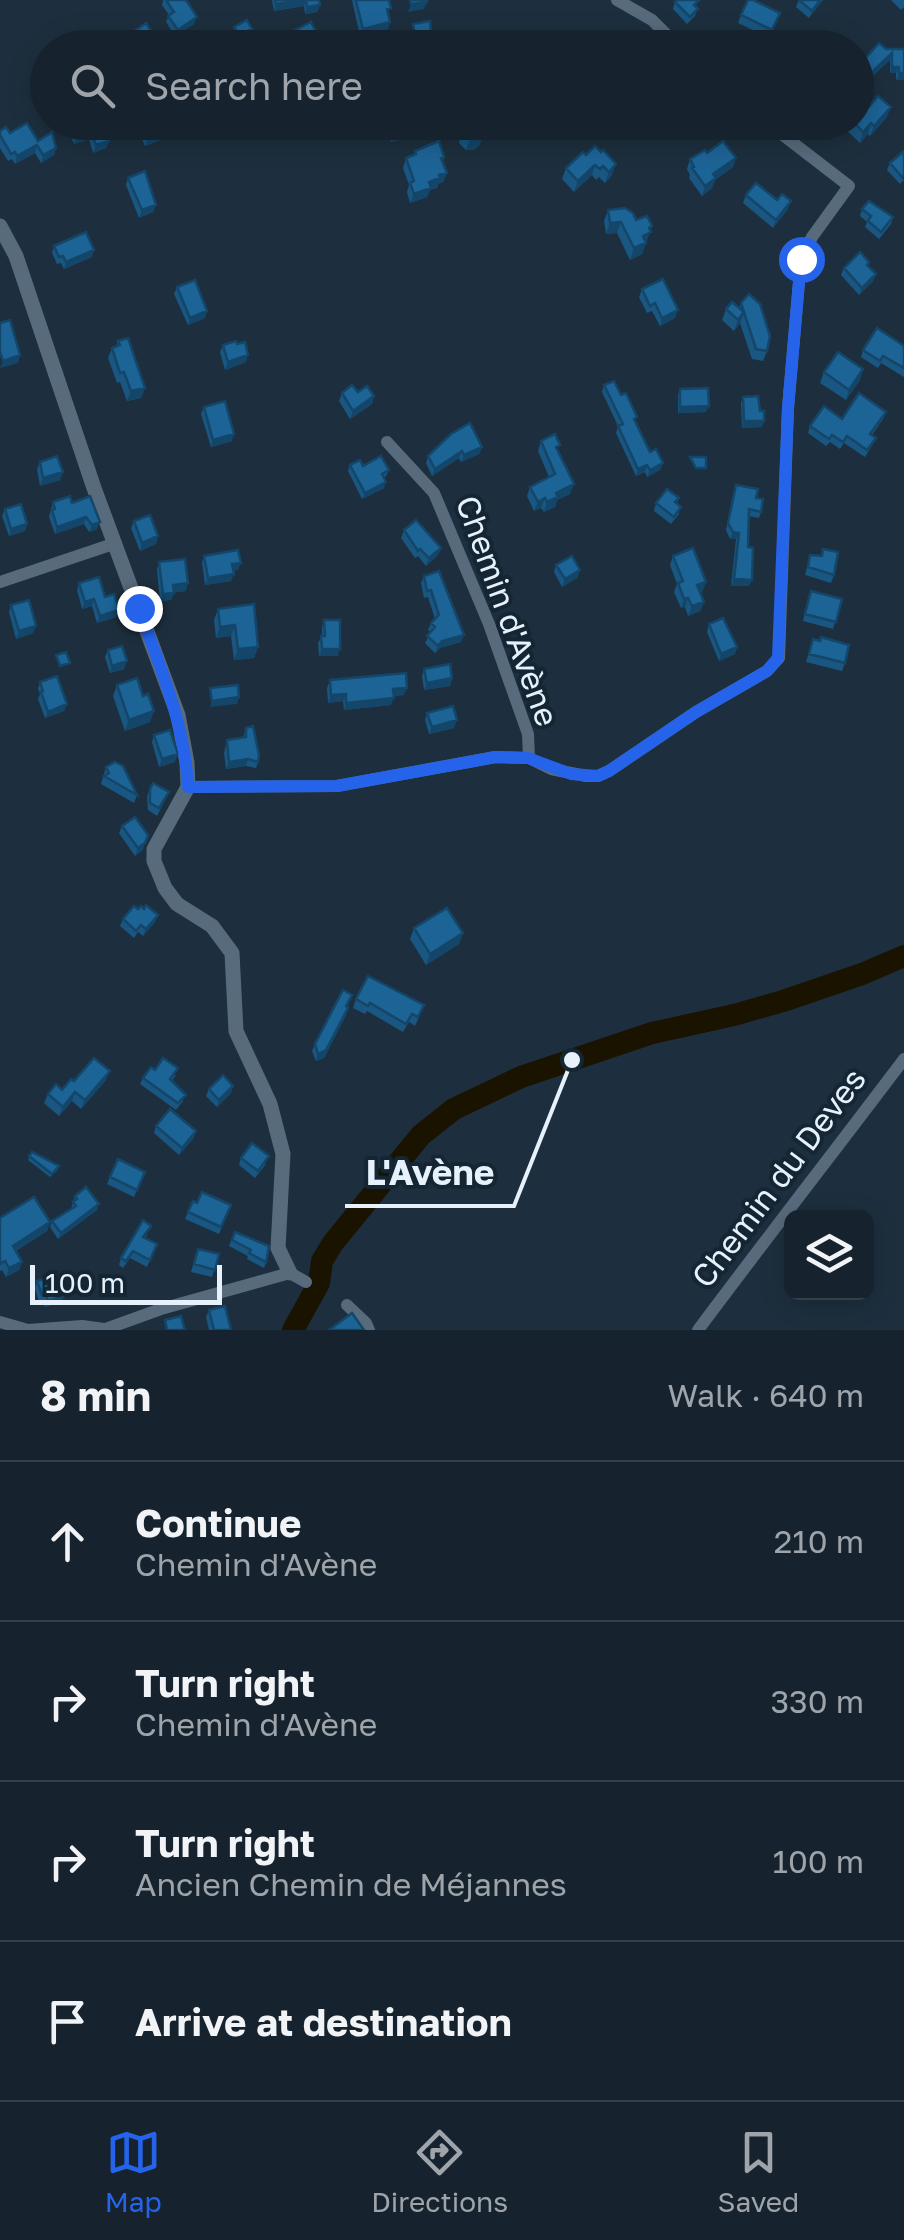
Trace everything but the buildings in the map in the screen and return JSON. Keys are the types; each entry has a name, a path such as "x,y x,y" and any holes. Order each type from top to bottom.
{"street":[{"path":"618,0 662,30"},
{"name":"Chemin d'Avène","path":"188,787 337,786 496,757 528,758 571,774 598,776 767,671 778,658 788,408 801,259 849,186 789,140"},
{"path":"0,226 16,256 178,716 188,787 154,848 154,861 177,904 212,926 232,953 236,1032 270,1104 283,1154 278,1248 290,1273 306,1282"},
{"name":"Chemin d'Avène","path":"387,442 434,493 528,734 528,758"},
{"path":"0,582 116,543"},
{"name":"Chemin du Deves","path":"698,1330 904,1059"},
{"path":"0,1322 28,1330 82,1326 104,1329 290,1273"},
{"path":"347,1305 369,1330"}],"waterway":[{"path":"293,1330 319,1283 322,1261 333,1243 421,1135 454,1109 521,1077 652,1033 783,1001 904,956"}],"place":[{"name":"L'Avène","path":"572,1060"}],"route":[{"path":"139,608 178,716 188,787 337,786 496,757 528,758 552,769 586,776 609,771 696,712 767,671 778,658 788,408 801,259"}]}
